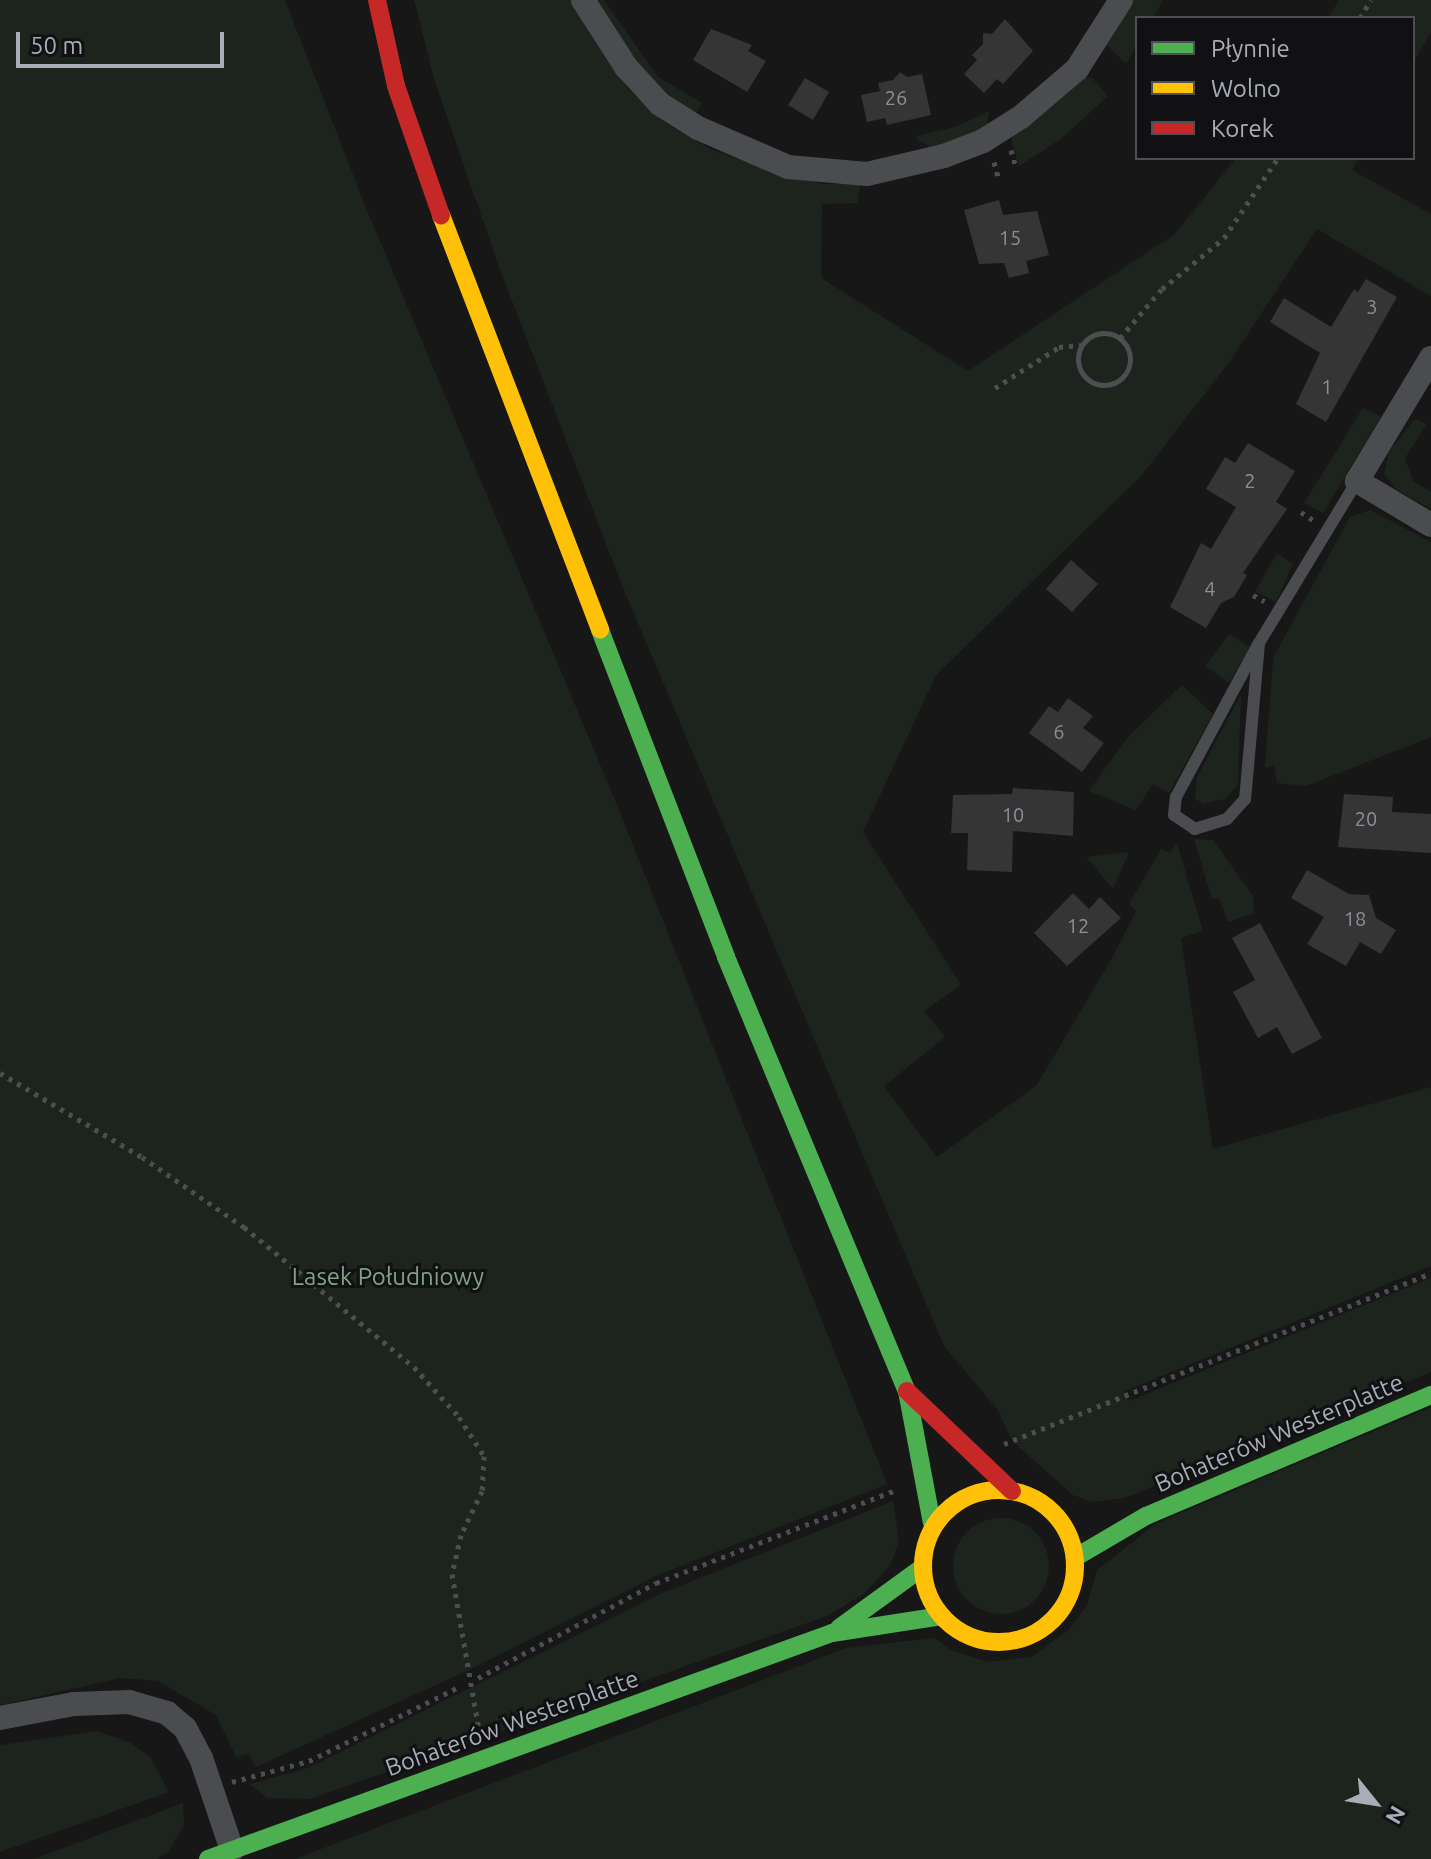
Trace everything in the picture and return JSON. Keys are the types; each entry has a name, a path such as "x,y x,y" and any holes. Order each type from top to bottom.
{"main road":[{"path":"377,0 396,86 460,267 726,957 907,1391 932,1523 923,1567 928,1593 942,1616 985,1641 1032,1636 1067,1603 1076,1557 1065,1526 1037,1499 1012,1491 985,1491 956,1502 932,1523"},
{"path":"907,1391 1012,1491"},
{"name":"Bohaterów Westerplatte","path":"1076,1557 1146,1516 1431,1395"},
{"name":"Bohaterów Westerplatte","path":"1065,1526 1146,1516"},
{"name":"Bohaterów Westerplatte","path":"832,1633 923,1567"},
{"name":"Bohaterów Westerplatte","path":"208,1859 233,1854 832,1633 942,1616"}],"street":[{"path":"583,0 626,67 660,104 698,128 788,167 867,174 944,156 983,141 1021,117 1077,69 1121,0"},
{"path":"1431,358 1357,481 1431,525"},
{"path":"0,1718 74,1704 129,1702 167,1713 185,1728 201,1758 233,1854"}],"lane":[{"path":"1259,643 1245,799 1227,819 1195,829 1180,822 1171,808 1259,643 1357,481"}],"path":[{"path":"1120,338 1162,289 1224,238 1277,160"},
{"path":"995,388 1059,347 1082,345 1100,333 1120,338 1128,347 1130,365 1121,380 1105,386 1082,374 1078,357 1082,345"},
{"path":"0,1073 142,1157 244,1227 414,1367 459,1417 484,1456 482,1491 461,1535 452,1574 484,1759"},
{"path":"243,1779 332,1751 459,1687"}],"green space":[{"name":"Lasek Południowy","path":"0,0 285,0 366,208 615,800 887,1484 656,1576 471,1669 256,1767 248,1754 236,1757 216,1715 158,1681 120,1678 0,1705"},
{"path":"414,0 570,0 629,90 667,124 710,149 778,173 823,184 860,184 858,203 822,204 821,278 968,371 1175,234 1234,160 1358,160 1352,170 1431,214 1431,296 1317,229 1230,361 1141,476 936,675 863,832 961,985 924,1011 945,1037 884,1086 937,1157 1037,1085 1136,911 1129,904 1161,849 1170,853 1177,843 1203,931 1181,938 1213,1149 1431,1087 1431,1266 1125,1391 1129,1401 1431,1278 1431,1372 1125,1498 1092,1502 1073,1495 1012,1441 998,1410 944,1346 624,590 499,267 434,79"},
{"path":"593,0 604,0 658,77 702,103 695,115 644,74"},
{"path":"1133,0 1163,0 1154,16 1135,16 1135,48 1126,64 1107,45"},
{"path":"1339,0 1431,0 1431,32 1415,60 1415,16 1329,16"},
{"path":"1082,77 1092,78 1108,96 1062,138 1019,166 1011,137"},
{"path":"989,111 987,127 935,148 918,141 916,136 958,126"},
{"path":"1363,408 1381,417 1323,513 1304,503"},
{"path":"1415,419 1427,424 1405,458 1413,481 1431,492 1431,509 1397,490 1384,474 1389,452"},
{"path":"1370,510 1431,542 1431,737 1306,786 1277,783 1274,766 1265,767 1273,658 1350,517"},
{"path":"1277,553 1293,564 1276,602 1255,591"},
{"path":"1229,634 1250,647 1229,683 1205,666"},
{"path":"1182,685 1213,714 1169,793 1153,784 1136,810 1089,791 1128,737"},
{"path":"1241,694 1238,785 1225,799 1204,804 1195,799 1197,777"},
{"path":"1194,839 1213,840 1253,896 1254,913 1228,922 1219,898 1212,899"},
{"path":"1129,852 1113,889 1086,857"},
{"path":"1431,1407 1431,1859 295,1859 846,1648 934,1638 951,1650 988,1662 1031,1657 1069,1630 1087,1605 1097,1570 1157,1523"},
{"path":"893,1501 899,1542 890,1565 865,1593 827,1616 310,1799 267,1798 250,1784 308,1768 662,1593"},
{"path":"1001,1518 1019,1522 1035,1532 1045,1548 1049,1566 1045,1584 1035,1600 1019,1610 1001,1614 983,1610 967,1600 957,1584 953,1566 957,1548 967,1532 983,1522"},
{"path":"97,1731 131,1743 150,1757 169,1792 0,1852 0,1745"},
{"path":"183,1803 184,1825 168,1852 157,1859 34,1859"}],"building":[{"path":"1005,19 1033,51 1003,84 997,79 984,93 964,74 977,60 972,55 983,44 983,33 992,34"},
{"path":"711,29 752,45 748,51 766,61 747,92 693,60"},
{"path":"900,72 907,77 922,74 931,115 887,125 885,118 867,122 861,95 880,91 878,83 893,80"},
{"path":"805,78 829,92 813,120 788,105"},
{"path":"999,200 1003,215 1037,211 1049,255 1026,261 1029,273 1009,278 1004,263 979,264 964,210"},
{"path":"1366,279 1397,297 1326,422 1296,404 1320,353 1270,322 1284,298 1331,327 1354,289 1358,292"},
{"path":"1248,443 1295,471 1276,502 1287,509 1243,573 1247,575 1234,597 1221,603 1206,628 1170,607 1201,543 1211,549 1236,507 1206,489 1225,457 1235,463"},
{"path":"1071,560 1098,584 1072,612 1046,589"},
{"path":"1068,698 1093,716 1083,728 1104,743 1082,772 1029,733 1049,706 1058,712"},
{"path":"1013,788 1074,792 1073,836 1013,831 1012,872 967,870 968,833 951,833 953,795 1012,794"},
{"path":"1344,794 1393,797 1392,812 1431,814 1431,853 1338,847"},
{"path":"1307,870 1349,894 1369,895 1376,918 1396,930 1381,954 1360,942 1346,966 1307,944 1324,917 1291,898"},
{"path":"1073,893 1089,909 1100,897 1121,918 1067,966 1034,933"},
{"path":"1260,923 1322,1038 1292,1054 1277,1027 1258,1038 1233,992 1255,980 1232,938"}],"traffic: fast":[{"path":"600,630 726,957 907,1391 932,1523"},
{"path":"1076,1557 1146,1516 1431,1395"},
{"path":"839,1628 923,1567"},
{"path":"208,1859 832,1633 942,1616"}],"traffic: slow":[{"path":"441,215 600,630"},
{"path":"999,1490 1028,1496 1052,1513 1069,1537 1075,1566 1069,1595 1052,1619 1028,1636 999,1642 970,1636 946,1619 929,1595 923,1566 929,1537 946,1513 970,1496 999,1490"}],"traffic: jam":[{"path":"377,0 396,86 441,215"},
{"path":"907,1391 1012,1491"}]}
